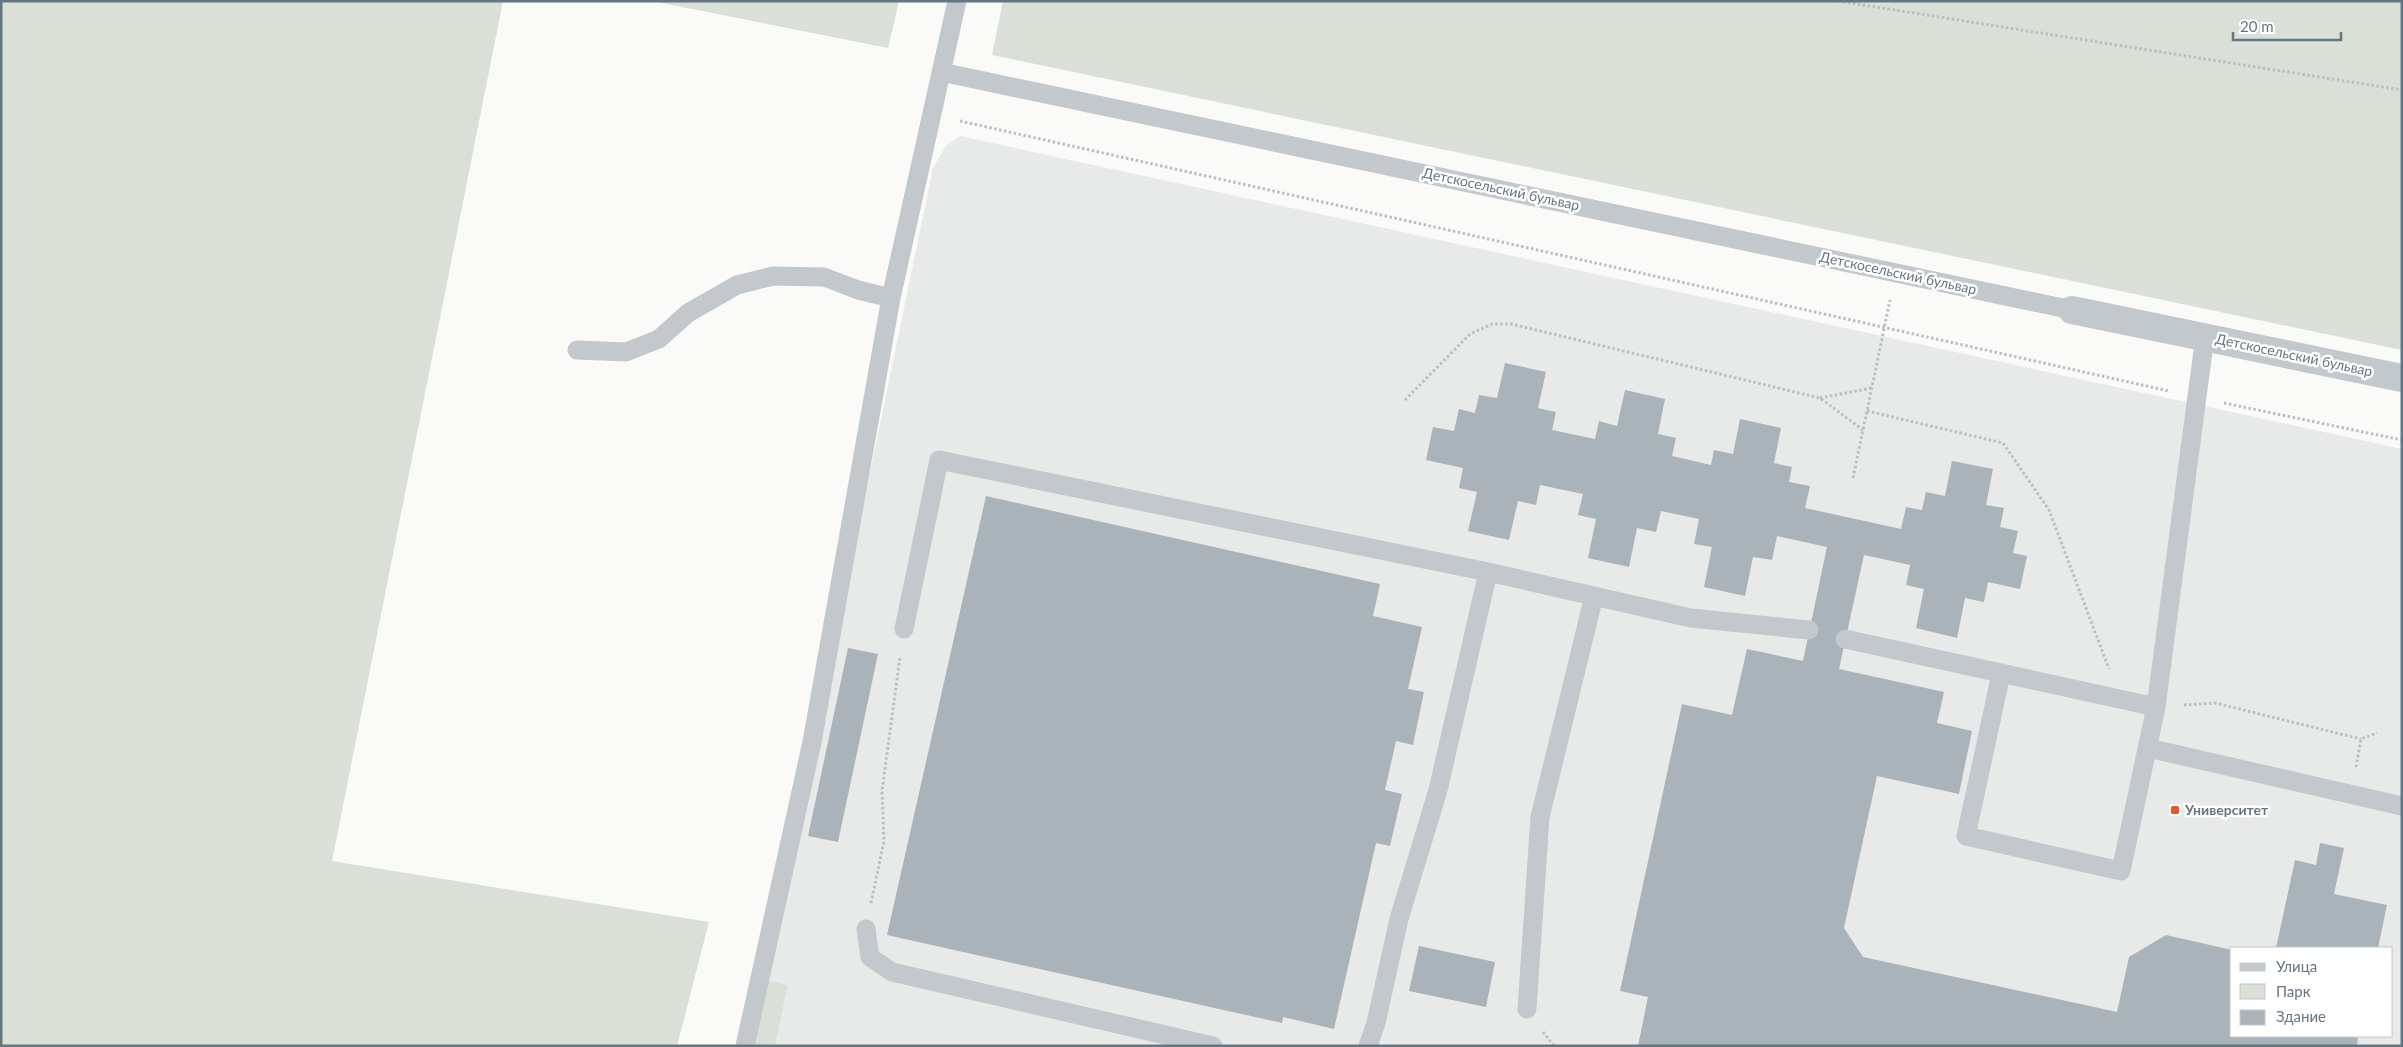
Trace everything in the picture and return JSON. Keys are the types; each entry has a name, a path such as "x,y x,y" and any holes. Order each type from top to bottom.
{"street":[{"name":"Детскосельский бульвар","path":"2072,310 2402,378"}],"lane":[{"path":"745,1046 812,742 891,298 956,1"},
{"name":"Детскосельский бульвар","path":"941,72 2072,310"},
{"path":"577,350 626,352 659,339 688,313 738,285 773,276 824,277 858,290 891,298"},
{"path":"2001,674 1966,836 2121,871 2156,707 2205,336"},
{"path":"904,629 939,460 1488,572 1692,618 1809,630"},
{"path":"1368,1046 1376,1023 1399,919 1438,790 1488,572"},
{"path":"1527,1009 1540,817 1594,596"},
{"path":"1846,639 2156,707"},
{"path":"2148,748 2402,806"},
{"path":"866,930 870,956 892,972 1213,1046"}],"path":[{"path":"1838,1 2402,90"},
{"path":"931,114 2197,397 2402,440"},
{"path":"1853,478 1896,273"},
{"path":"1405,400 1470,334 1492,324 1511,324 1820,398 1863,430"},
{"path":"1820,398 1872,388"},
{"path":"1867,411 2003,443 2049,510 2120,700"},
{"path":"866,930 884,840 882,791 904,629"},
{"path":"2156,707 2215,703 2361,739 2377,733"},
{"path":"2350,794 2361,739"}],"shaded area":[{"path":"960,136 2402,449 2402,1046 775,1046 788,985 765,980 933,168 946,146"}],"green space":[{"path":"1,1 503,1 332,861 709,922 677,1046 1,1046"},
{"path":"652,1 899,1 888,48"},
{"path":"1003,1 2402,1 2402,350 992,55"},
{"path":"765,980 788,985 775,1046 751,1046"}],"building":[{"path":"1505,363 1546,372 1538,408 1556,412 1552,430 1595,439 1599,421 1617,426 1625,390 1665,399 1658,434 1676,438 1672,456 1711,465 1714,450 1733,454 1740,419 1781,428 1774,463 1792,467 1789,482 1810,486 1805,508 1901,529 1906,507 1922,510 1926,492 1945,496 1952,461 1993,469 1986,505 2004,508 2000,527 2018,531 2013,553 2027,556 2020,589 1988,582 1984,602 1965,598 1957,638 1916,628 1924,589 1906,585 1910,565 1864,555 1839,669 1944,692 1937,723 1972,731 1959,794 1877,776 1844,928 1863,957 2117,1012 2129,957 2166,935 2230,950 2230,1037 2353,1037 2358,1038 2357,1046 1638,1046 1648,997 1620,991 1682,704 1732,715 1747,649 1803,661 1827,547 1777,536 1772,560 1753,557 1745,596 1704,587 1712,547 1694,544 1699,519 1661,511 1656,532 1637,528 1629,567 1588,558 1596,519 1578,515 1583,494 1540,485 1536,505 1518,501 1509,540 1468,531 1477,492 1459,488 1463,468 1426,460 1433,427 1454,431 1459,409 1475,413 1479,395 1497,398"},
{"path":"986,496 1380,584 1373,616 1422,627 1408,689 1424,692 1413,745 1396,741 1385,790 1402,794 1390,846 1376,843 1334,1029 1283,1017 1282,1023 887,935"},
{"path":"848,648 878,654 838,842 808,836"},
{"path":"2320,843 2344,848 2334,894 2387,905 2378,947 2276,947 2295,860 2316,865"},
{"path":"1419,946 1495,962 1486,1007 1409,991"}],"place":[{"name":"Университет","path":"2175,810"}]}
